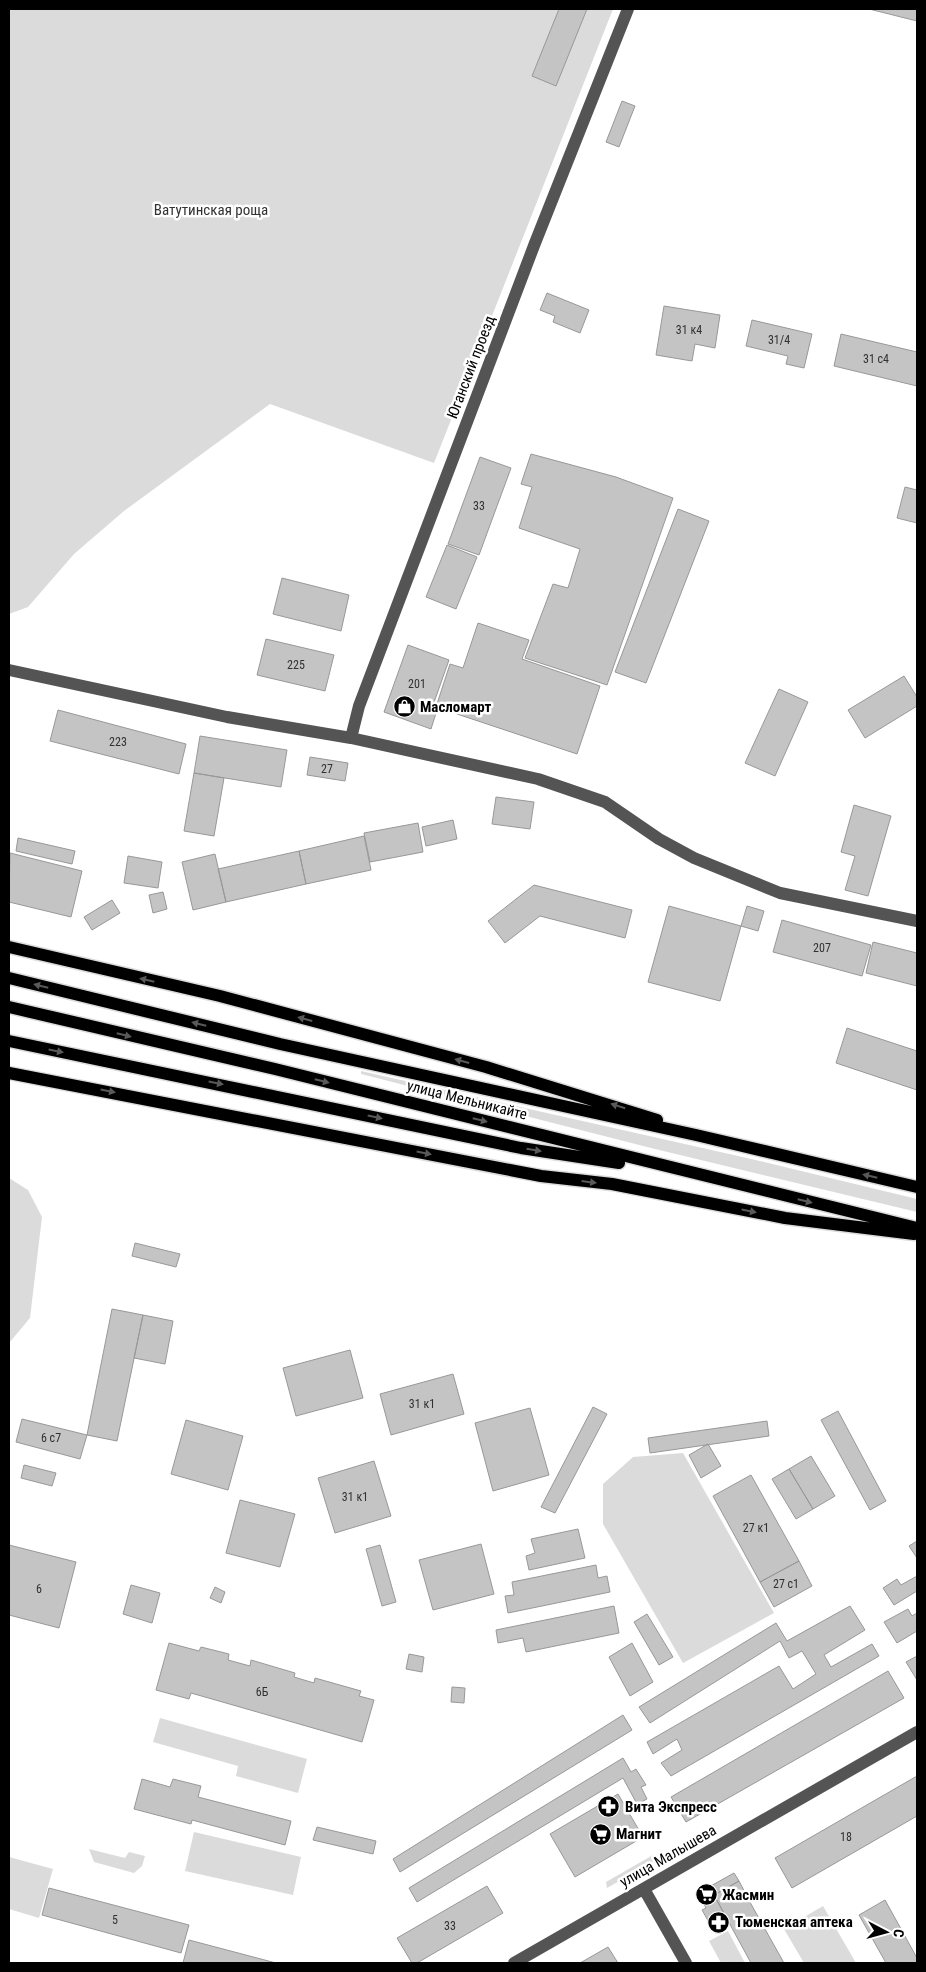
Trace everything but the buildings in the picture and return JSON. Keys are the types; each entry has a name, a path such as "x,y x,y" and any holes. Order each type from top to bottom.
{"main road":[{"path":"9,947 220,996 486,1067 632,1110 696,1135"},
{"name":"улица Мельникайте","path":"9,978 280,1044 696,1135 917,1187"},
{"name":"улица Мельникайте","path":"9,1007 275,1069 917,1228"},
{"path":"9,1041 522,1148 689,1173"},
{"path":"9,1072 273,1122 541,1176 612,1184 785,1218 917,1234"}],"street":[{"name":"Юганский проезд","path":"351,738 359,706 535,243 628,9"},
{"path":"9,670 227,717 351,738 538,779 605,802 659,839 694,858 780,893 917,921"},
{"name":"улица Малышева","path":"514,1963 917,1732"},
{"path":"644,1889 686,1963"}],"green space":[{"name":"Ватутинская роща","path":"9,9 613,9 434,463 270,404 124,511 74,554 28,607 9,614"},
{"path":"361,1071 747,1158 917,1199 917,1212 651,1148 361,1074"},
{"path":"9,1178 28,1190 42,1217 30,1318 9,1343"},
{"path":"683,1453 774,1613 683,1663 603,1524 603,1484 633,1457"},
{"path":"160,1718 307,1759 298,1793 236,1776 238,1766 153,1742"},
{"path":"194,1832 301,1857 293,1895 185,1871"},
{"path":"89,1849 125,1858 129,1852 145,1856 142,1866 134,1873 94,1862"},
{"path":"653,1855 658,1859 607,1888 606,1882"},
{"path":"9,1857 53,1869 39,1918 9,1909"},
{"path":"823,1906 856,1963 804,1963 784,1929"},
{"path":"728,1931 745,1963 721,1963 709,1941"}],"place":[{"name":"Масломарт","path":"404,707"},
{"name":"Вита Экспресс","path":"609,1807"},
{"name":"Магнит","path":"600,1834"},
{"name":"Жасмин","path":"706,1895"},
{"name":"Тюменская аптека","path":"719,1922"}]}
